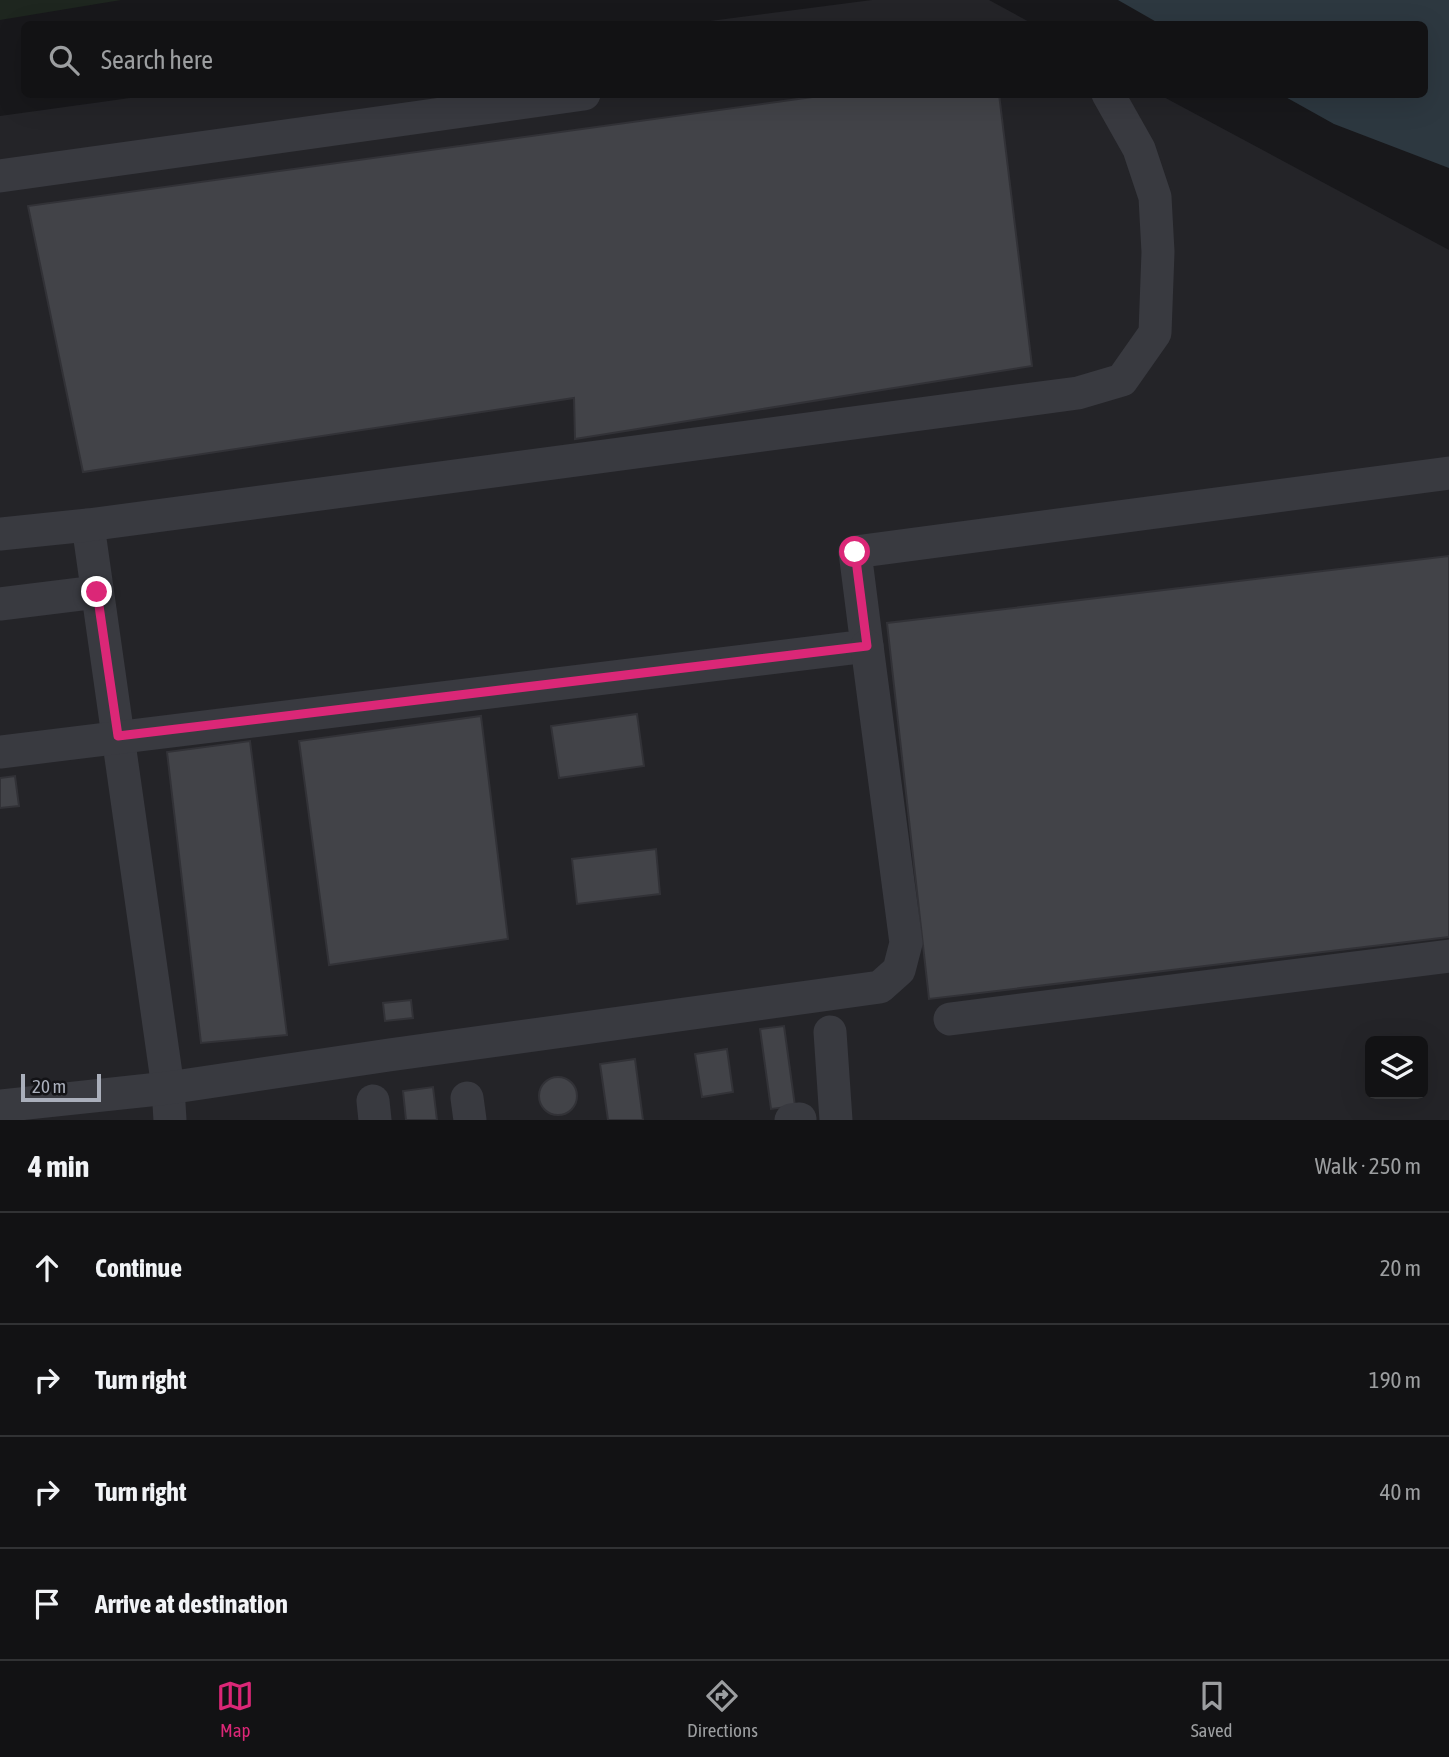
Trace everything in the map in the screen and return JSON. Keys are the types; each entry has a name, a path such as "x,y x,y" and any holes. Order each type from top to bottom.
{"lane":[{"path":"0,176 556,98"},
{"path":"0,534 88,525 1078,393 1122,380 1155,333 1158,252 1155,197 1139,149 1110,98"},
{"path":"0,1105 169,1104 389,1055 880,987 899,970 906,943 855,552 1449,473"},
{"path":"88,525 169,1104"},
{"path":"0,604 97,592"},
{"path":"0,752 867,646"},
{"path":"950,1019 1449,956"},
{"path":"830,1032 836,1120"}],"shaded area":[{"path":"0,0 121,0 0,20"},
{"path":"872,0 989,0 1028,21 710,21"},
{"path":"1118,0 1449,0 1449,168 1334,124 1287,98 1428,98 1428,21 1155,21"},
{"path":"130,98 1166,98 1449,250 1449,1120 0,1120 0,116"}],"building":[{"path":"805,98 999,98 1032,366 575,439 574,398 83,472 28,206"},
{"path":"1449,556 1449,937 929,999 887,623"},
{"path":"637,714 644,766 559,778 551,726"},
{"path":"481,716 508,939 329,965 299,741"},
{"path":"250,741 287,1035 201,1043 167,752"},
{"path":"15,776 19,806 0,808 0,778"},
{"path":"656,849 660,894 577,904 572,859"},
{"path":"411,1000 413,1018 385,1021 383,1003"},
{"path":"784,1026 795,1106 771,1109 760,1029"},
{"path":"727,1049 733,1092 702,1097 695,1054"},
{"path":"635,1059 643,1120 608,1120 600,1064"},
{"path":"558,1077 571,1083 577,1096 571,1109 558,1115 545,1109 539,1096 545,1083"},
{"path":"433,1087 437,1120 406,1120 403,1091"}],"route":[{"path":"97,592 118,736 867,646 855,552"}]}
